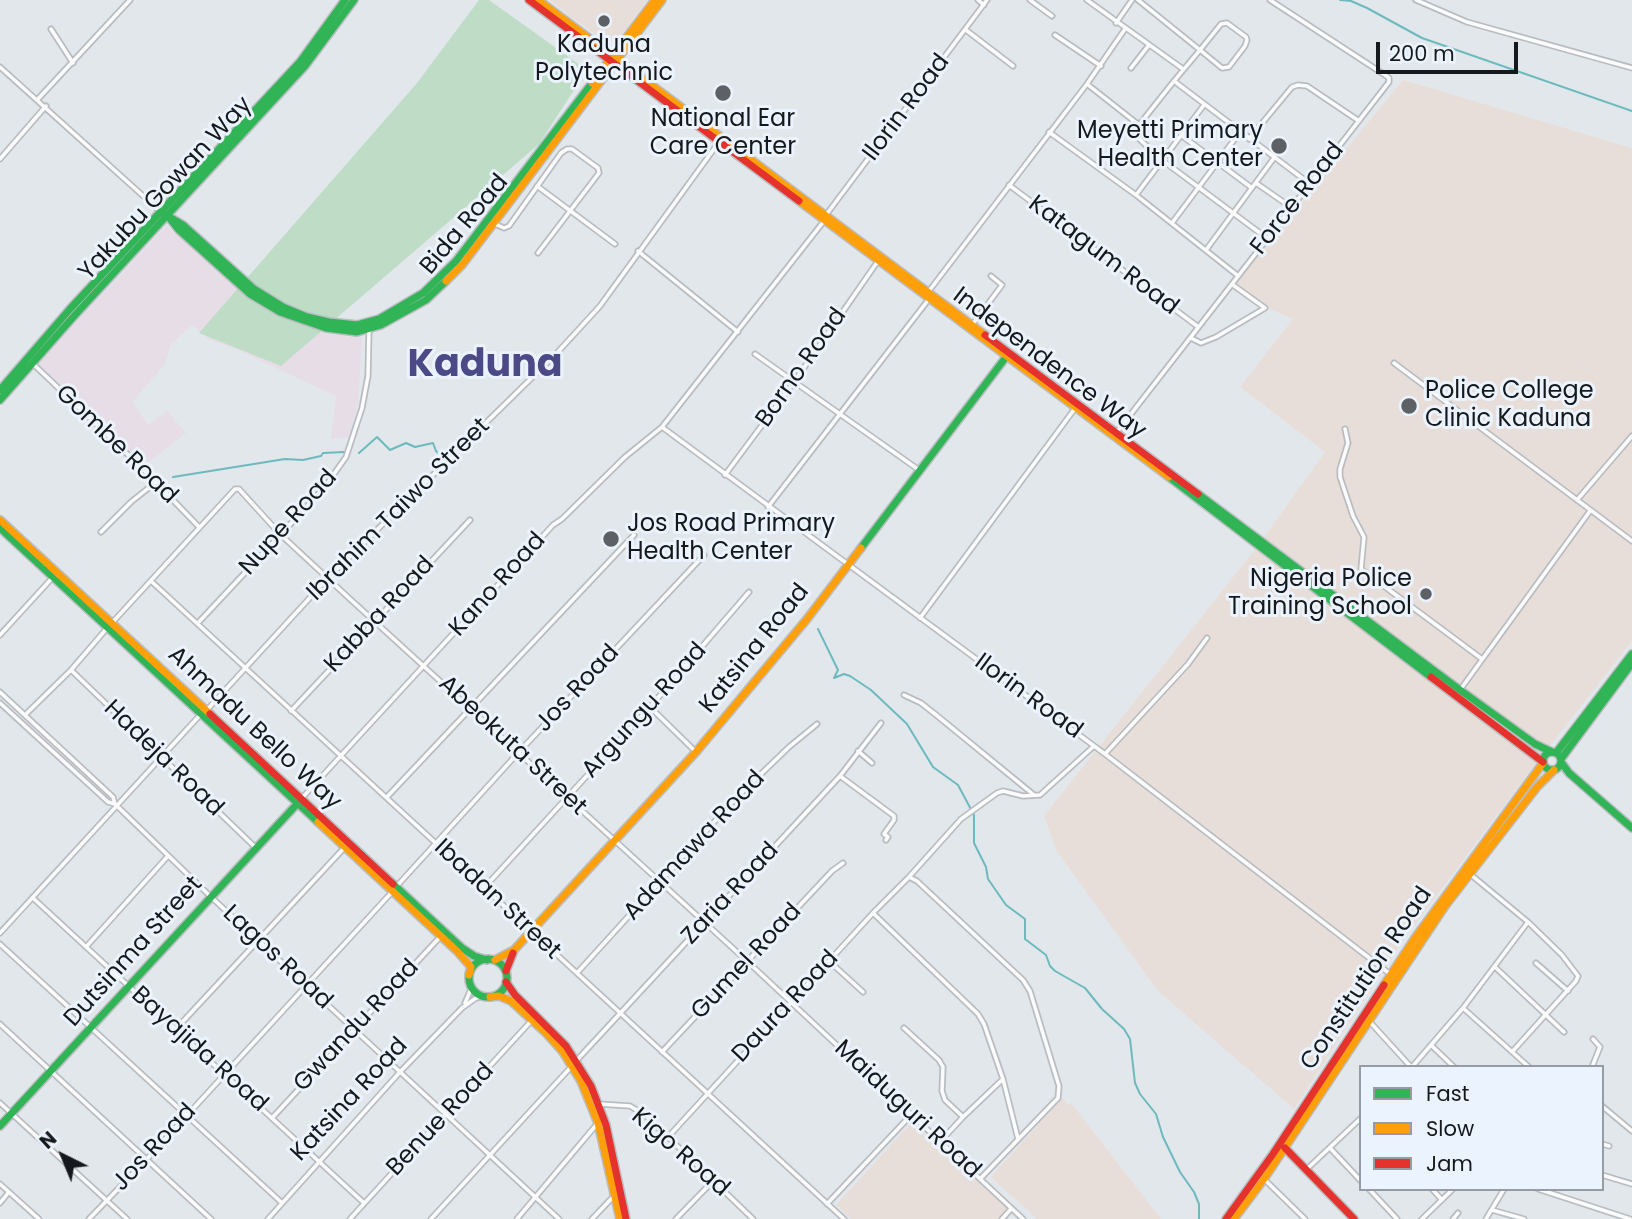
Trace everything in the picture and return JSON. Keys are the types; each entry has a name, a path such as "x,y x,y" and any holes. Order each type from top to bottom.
{"main road":[{"name":"Yakubu Gowan Way","path":"165,214 300,62 345,0"},
{"name":"Yakubu Gowan Way","path":"0,390 305,66 354,0"},
{"name":"Independence Way","path":"529,0 614,60 929,295 1006,356 1521,743 1546,768 1557,761 973,324 929,295 878,261 825,218 719,142 614,60 538,0"},
{"path":"614,60 654,0"},
{"path":"614,60 662,0"},
{"name":"Bida Road","path":"165,214 183,225 238,276 268,299 307,317 330,322 357,325 379,319 423,293 450,273 614,60"},
{"name":"Bida Road","path":"165,214 250,295 265,304 305,322 326,328 357,331 369,329 402,315 426,300 495,224 614,60"},
{"name":"Katsina Road","path":"506,971 514,950 696,752 807,619 1006,356"},
{"name":"Yakubu Gowan Way","path":"0,400 30,361"},
{"name":"Ahmadu Bello Way","path":"0,520 109,626"},
{"name":"Ahmadu Bello Way","path":"0,528 462,948 474,956 491,960"},
{"path":"1557,761 1632,654"},
{"path":"1557,761 1632,663"},
{"name":"Constitution Road","path":"1226,1219 1256,1180 1324,1083 1368,1021 1427,931 1557,761 1545,755 1543,763 1446,893 1390,974 1324,1083 1285,1148 1234,1219"},
{"path":"1557,761 1632,828"},
{"name":"Ahmadu Bello Way","path":"299,802 345,847 395,889 468,962 471,967 469,979"},
{"name":"Dutsinma Street","path":"0,1126 299,802"},
{"name":"Katsina Road","path":"491,960 514,950"},
{"path":"487,997 501,992 506,982 506,971 491,960 477,962 469,979 475,992 487,997 499,996 510,1001 574,1063 598,1123 620,1219"},
{"path":"506,982 515,995 559,1037 599,1104 626,1219"},
{"path":"1285,1148 1354,1219"}],"street":[{"path":"38,99 130,0"},
{"path":"978,0 986,2"},
{"path":"1030,0 1052,16"},
{"path":"1087,0 1183,69"},
{"path":"1116,23 1132,0"},
{"path":"1138,0 1200,50 1222,68 1226,68 1247,40 1224,22 1200,50 1183,69 1139,125 1136,136 1162,160 1268,239"},
{"name":"Force Road","path":"1117,432 1390,78 1270,0"},
{"path":"1416,0 1467,22 1632,68"},
{"name":"Ilorin Road","path":"986,2 825,218 662,428 1105,754 1390,974"},
{"path":"51,29 73,63"},
{"path":"768,507 842,414 1009,185 1101,66 1125,29"},
{"path":"965,30 1013,66"},
{"path":"1055,35 1101,66"},
{"path":"1131,68 1149,45"},
{"name":"Bida Road","path":"0,67 165,214"},
{"path":"1174,81 1310,184"},
{"path":"1087,84 1139,125"},
{"path":"1249,139 1292,87 1298,86 1307,86 1359,121"},
{"path":"1136,195 1204,105"},
{"path":"0,159 46,106"},
{"path":"1049,132 1136,195 1238,275"},
{"path":"1172,223 1240,132"},
{"path":"1181,135 1252,188"},
{"name":"Ibrahim Taiwo Street","path":"0,933 328,578 555,354 600,306 719,142"},
{"path":"495,224 504,228 509,226 561,153 572,149 595,166 598,173 538,253"},
{"path":"1206,250 1274,158"},
{"path":"1256,183 1292,208"},
{"name":"Katagum Road","path":"1009,185 1198,327"},
{"path":"537,186 615,243"},
{"path":"638,251 738,332"},
{"name":"Borno Road","path":"724,475 794,382 878,261"},
{"path":"973,324 1002,285 991,276"},
{"path":"1191,338 1201,343 1216,337 1265,308 1232,284"},
{"name":"Nupe Road","path":"198,623 324,488 346,457 362,408 368,376 369,329"},
{"path":"755,354 920,471"},
{"name":"Gombe Road","path":"30,361 199,527"},
{"path":"1394,363 1632,541"},
{"path":"920,618 1076,407"},
{"name":"Kano Road","path":"299,802 553,525 625,457 662,428"},
{"path":"1345,429 1348,443 1340,477 1363,537 1361,569 1482,659"},
{"path":"1577,500 1632,436"},
{"path":"101,532 156,482"},
{"name":"Abeokuta Street","path":"199,527 237,488 281,534 374,621 472,708 790,1003"},
{"path":"1460,690 1590,511"},
{"name":"Kabba Road","path":"291,710 470,520"},
{"path":"25,716 71,670 199,527"},
{"path":"387,797 634,535"},
{"name":"Jos Road","path":"89,1219 307,985 518,752 704,555"},
{"path":"0,635 53,577"},
{"name":"Ibadan Street","path":"151,581 844,1219"},
{"name":"Argungu Road","path":"483,889 650,708 749,592"},
{"path":"1105,754 1188,664 1207,638"},
{"name":"Hadeja Road","path":"71,670 255,847"},
{"name":"Lagos Road","path":"0,692 113,797 116,805 211,897 559,1219"},
{"path":"904,695 935,713 1036,796 1094,746"},
{"path":"0,703 108,802 116,805"},
{"path":"650,708 696,752"},
{"name":"Zaria Road","path":"431,1219 840,776 881,723"},
{"name":"Adamawa Road","path":"577,973 735,799 817,724"},
{"path":"858,751 872,763"},
{"path":"840,776 894,816 884,834 888,837 886,840"},
{"name":"Daura Road","path":"669,1136 873,913 966,816 1003,791 1036,796"},
{"path":"175,1030 345,847"},
{"path":"86,947 168,856"},
{"name":"Gumel Road","path":"662,1052 832,871 843,863"},
{"path":"1469,873 1528,922 1563,955 1576,973 1576,981 1512,1052"},
{"path":"907,878 917,881 1023,980 1030,991 1060,1093 981,1178"},
{"name":"Bayajida Road","path":"33,898 365,1203"},
{"path":"873,913 978,1013 1003,1079 1018,1139"},
{"path":"1414,1065 1464,1008 1528,922"},
{"name":"Gwandu Road","path":"273,1117 441,936"},
{"path":"0,944 281,1202"},
{"path":"829,961 863,992"},
{"path":"1536,963 1567,991"},
{"path":"1495,967 1564,1032"},
{"name":"Katsina Road","path":"462,1008 470,994 469,979"},
{"name":"Katsina Road","path":"268,1219 400,1072 462,1008 476,998 487,997"},
{"name":"Maiduguri Road","path":"790,1003 1023,1219"},
{"path":"1464,1008 1527,1065"},
{"name":"Benue Road","path":"350,1219 532,1020"},
{"path":"1368,1021 1410,1065"},
{"path":"0,1024 211,1219"},
{"path":"904,1028 939,1060 943,1067 942,1091 945,1100 963,1117"},
{"path":"1593,1039 1600,1047 1593,1065"},
{"path":"1432,1046 1452,1065"},
{"path":"940,1143 1003,1079"},
{"path":"0,1103 127,1219"},
{"name":"Kigo Road","path":"599,1104 630,1107 645,1115 753,1219"},
{"path":"1604,1108 1632,1131"},
{"path":"827,1204 911,1115"},
{"path":"1306,1170 1359,1120"},
{"path":"517,1219 598,1123"},
{"path":"1604,1145 1609,1146"},
{"path":"1329,1148 1359,1179"},
{"path":"1604,1176 1632,1184"},
{"path":"1264,1179 1305,1219"},
{"path":"676,1219 714,1180"},
{"path":"0,1184 39,1219"},
{"path":"1371,1191 1397,1219"},
{"path":"1434,1191 1442,1200"},
{"path":"1422,1219 1451,1191"},
{"path":"1486,1219 1503,1191"},
{"path":"1544,1191 1630,1219"},
{"path":"0,1203 9,1192"},
{"path":"592,1219 615,1195"},
{"path":"1002,1219 1012,1209"},
{"path":"1492,1209 1524,1219"},
{"path":"1453,1219 1458,1213"}],"shaded area":[{"name":"Kaduna Polytechnic","path":"549,0 648,0 617,41 609,43"},
{"name":"Nigeria Police Training School","path":"1403,80 1632,148 1632,641 1405,938 1294,1109 1158,991 1056,850 1044,816 1257,547 1325,452 1240,387 1293,319 1264,306 1235,284"},
{"path":"167,226 251,300 280,319 325,334 362,338 358,403 349,437 331,439 336,396 238,350 210,340 192,325 171,344 165,364 132,402 148,425 167,411 186,433 145,465 37,363"},
{"path":"1062,1098 1068,1105 1071,1103 1161,1219 1037,1219 991,1177"},
{"path":"910,1124 1010,1209 999,1219 851,1219 836,1205"}],"green space":[{"path":"479,0 489,0 587,70 539,144 281,366 199,333 417,83"}],"waterway":[{"path":"1340,0 1351,1 1367,8 1422,38 1632,111"},
{"path":"359,453 377,437 390,450 406,443 415,447 433,443 441,456"},
{"path":"173,477 344,452"},
{"path":"818,629 838,670 834,678 844,674 871,690 907,724 933,767 958,785 974,815 974,843 986,867 988,879 1006,905 1025,919 1025,939 1046,955 1055,971 1085,988 1102,1009 1124,1029 1130,1039 1135,1083 1156,1114 1163,1137 1180,1172 1194,1192 1199,1204 1199,1219"}],"traffic: fast":[{"path":"0,390 70,309 300,62 345,0"},
{"path":"0,400 305,66 354,0"},
{"path":"161,212 183,225 254,289 283,307 329,322 357,325 379,319 423,293 456,261 592,83"},
{"path":"168,216 179,230 250,294 280,312 326,328 357,332 381,325 426,300 446,281"},
{"path":"861,548 1006,357"},
{"path":"1169,477 1431,677"},
{"path":"1198,494 1460,690 1535,744 1552,752"},
{"path":"0,528 318,822"},
{"path":"1556,753 1632,654"},
{"path":"1561,759 1632,663"},
{"path":"1552,752 1558,755 1561,761 1558,767 1552,770 1546,767 1543,761 1546,755 1552,752"},
{"path":"1561,762 1569,773 1632,828"},
{"path":"0,1126 297,804"},
{"path":"393,884 462,948 487,960"},
{"path":"488,959 501,965 507,978 501,991 488,997 475,991 469,978 475,965 488,959"}],"traffic: slow":[{"path":"538,0 985,335"},
{"path":"592,83 655,0"},
{"path":"446,281 462,265 662,0"},
{"path":"799,201 1169,477"},
{"path":"0,520 210,714"},
{"path":"495,960 514,950 696,752 807,619 861,548"},
{"path":"1384,985 1415,938 1543,763"},
{"path":"1234,1219 1264,1179 1445,906 1537,787 1554,770"},
{"path":"318,822 457,951 471,967 469,975"},
{"path":"490,997 499,996 511,1001 546,1033 563,1052 581,1081 598,1123 620,1219"}],"traffic: jam":[{"path":"529,0 799,201"},
{"path":"985,335 1198,494"},
{"path":"1431,677 1543,762"},
{"path":"210,714 393,884"},
{"path":"506,971 513,953"},
{"path":"506,982 515,995 566,1046 591,1086 606,1125 626,1219"},
{"path":"1226,1219 1273,1154 1384,985"},
{"path":"1285,1148 1354,1219"}],"place":[{"name":"Kaduna Polytechnic","path":"604,21"},
{"name":"National Ear Care Center","path":"723,93"},
{"name":"Meyetti Primary Health Center","path":"1279,146"},
{"name":"Police College Clinic Kaduna","path":"1409,406"},
{"name":"Jos Road Primary Health Center","path":"611,539"},
{"name":"Nigeria Police Training School","path":"1426,594"}],"district":[{"name":"Kaduna","path":"485,366"}]}
